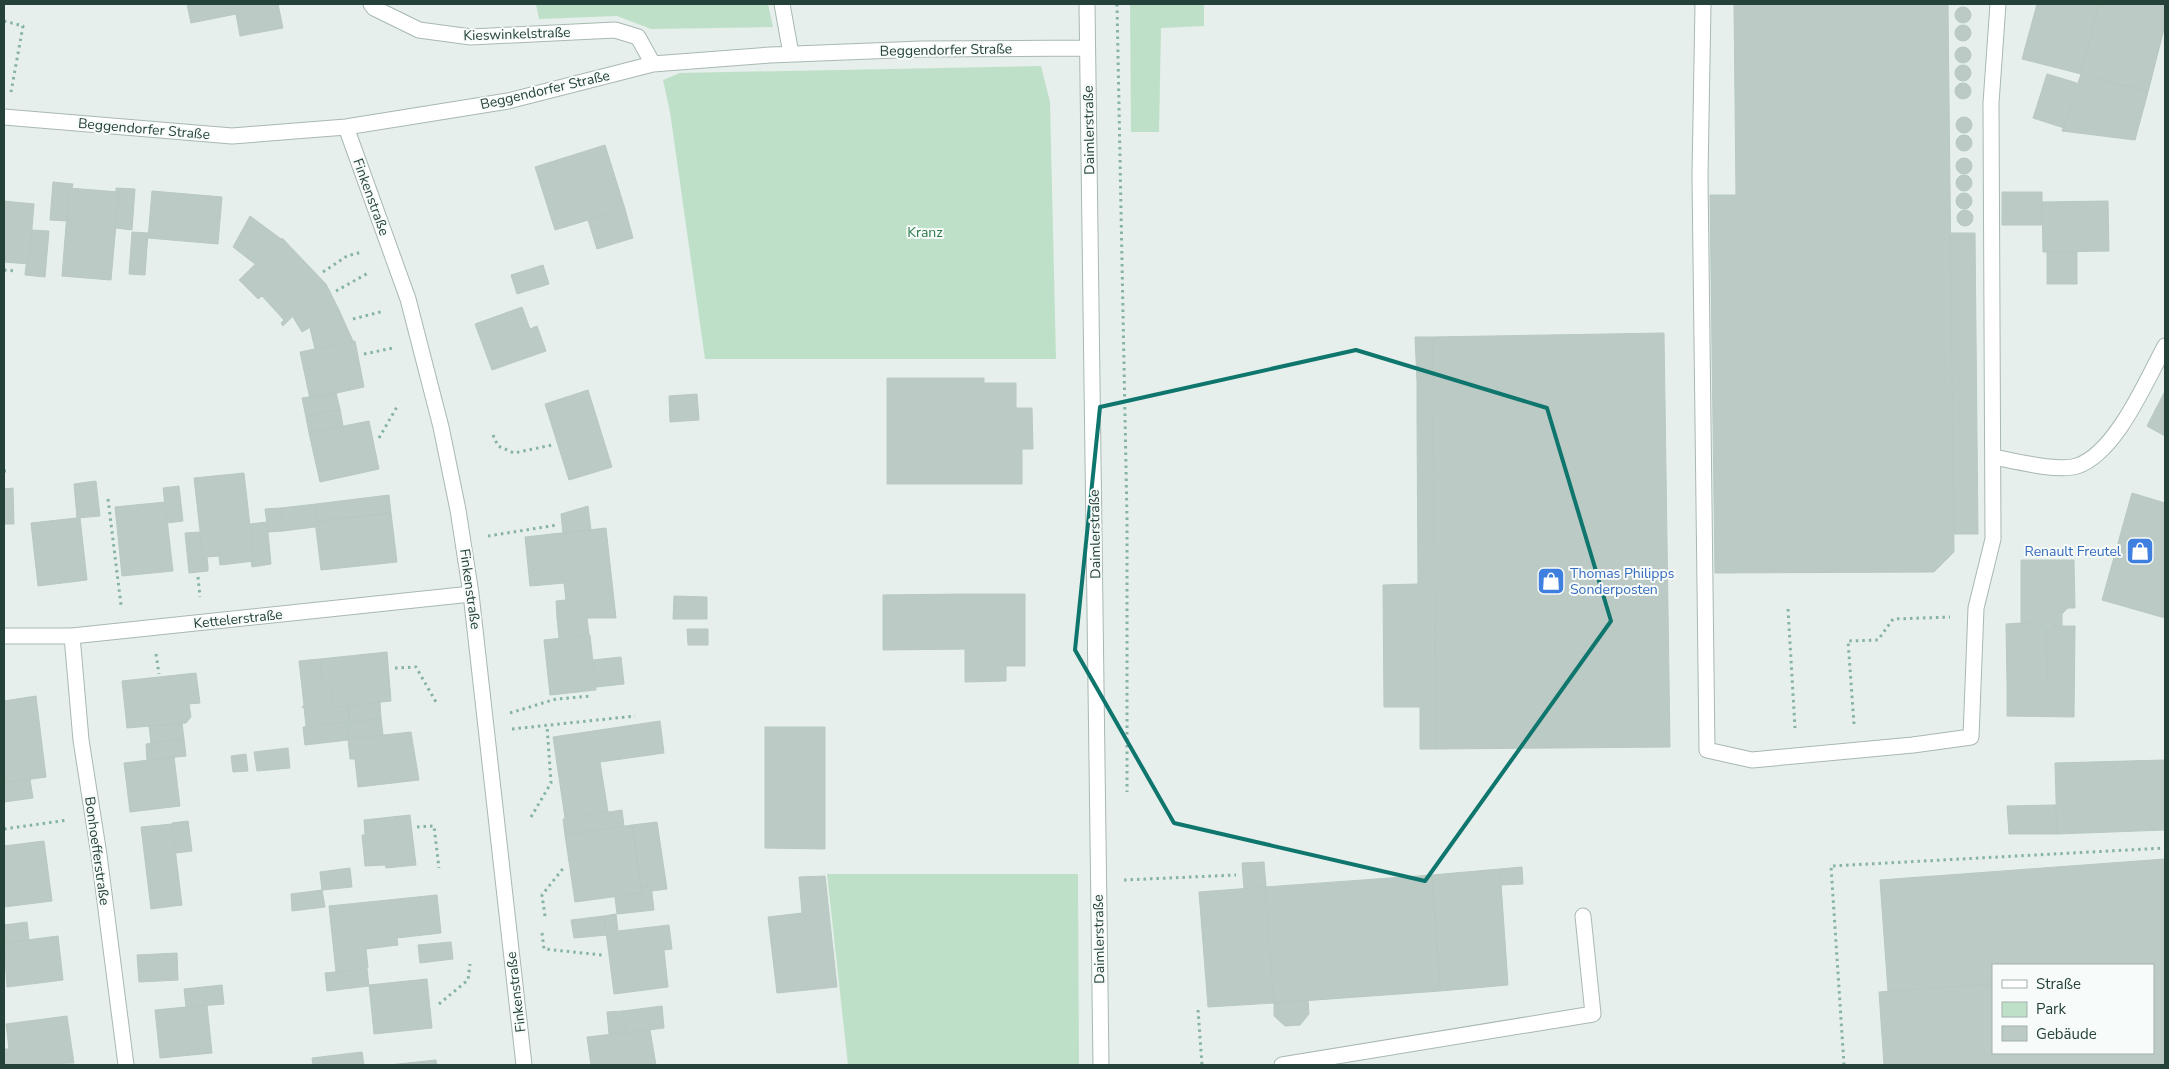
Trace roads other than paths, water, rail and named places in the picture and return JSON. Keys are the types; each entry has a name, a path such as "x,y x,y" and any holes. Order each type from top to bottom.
{"street":[{"name":"Kieswinkelstraße","path":"371,4 374,8 419,30 471,38 615,30 638,37 653,64"},
{"path":"782,4 790,54"},
{"name":"Daimlerstraße","path":"1087,4 1101,1065"},
{"path":"1703,4 1700,176 1707,750 1752,760 1913,746 1971,737 1976,615 1993,539 1991,103 1998,4"},
{"name":"Beggendorfer Straße","path":"4,117 232,136 346,128 508,101 653,64 790,54 921,49 1087,48"},
{"name":"Finkenstraße","path":"346,128 409,305 441,427 463,540 471,594 524,1065"},
{"path":"1994,457 2049,467 2076,467 2097,456 2114,438 2165,346"},
{"name":"Kettelerstraße","path":"4,636 72,636 471,594"},
{"name":"Bonhoefferstraße","path":"72,636 81,740 99,855 126,1065"},
{"path":"1282,1065 1593,1014 1583,916"}],"place":[{"name":"Renault Freutel","path":"2140,551"},
{"name":"Thomas Philipps Sonderposten","path":"1551,581"}],"park label":[{"name":"Kranz","path":"925,232"}]}
